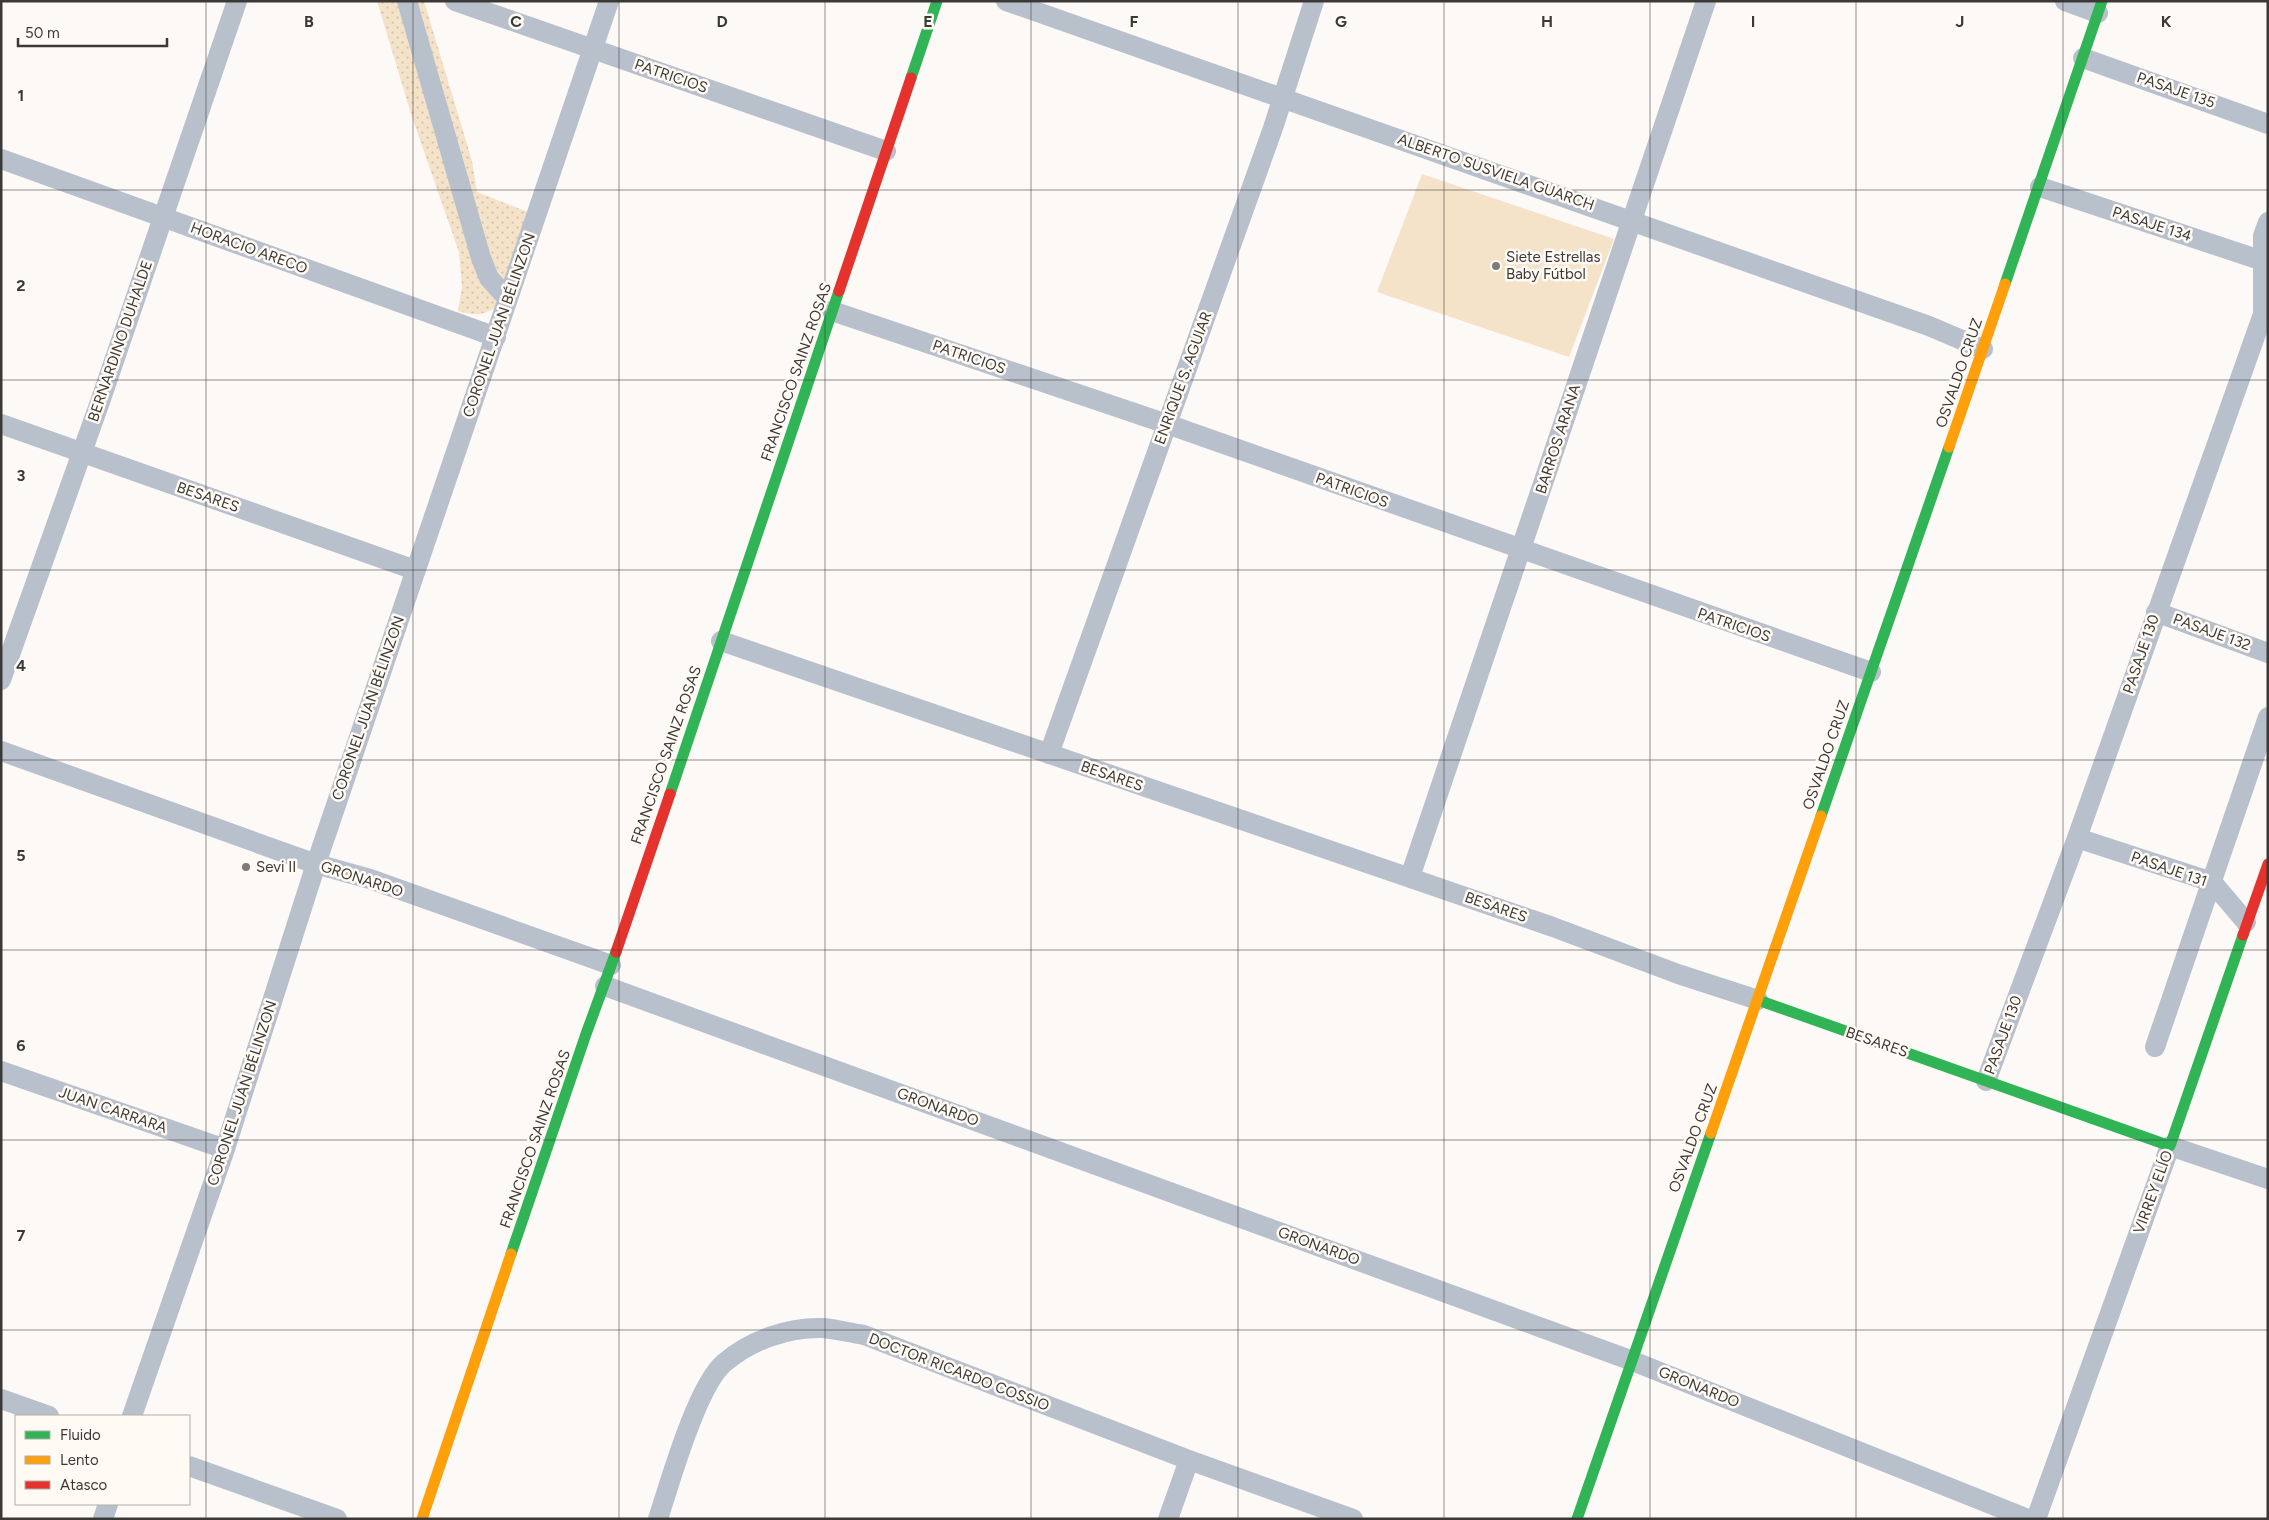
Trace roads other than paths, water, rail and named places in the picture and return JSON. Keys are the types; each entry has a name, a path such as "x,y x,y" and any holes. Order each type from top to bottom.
{"street":[{"name":"BERNARDINO DUHALDE","path":"1,680 237,1"},
{"path":"407,1 481,258 490,278 508,299"},
{"name":"PATRICIOS","path":"455,1 886,150"},
{"name":"CORONEL JUAN BÉLINZON","path":"132,1415 225,1149 316,864 609,1"},
{"name":"FRANCISCO SAINZ ROSAS","path":"422,1519 586,1034 605,986 937,1"},
{"name":"ALBERTO SUSVIELA GUARCH","path":"1006,1 1632,220 1929,326 1984,349"},
{"name":"ENRIQUE S. AGUIAR","path":"1049,754 1167,424 1314,1"},
{"name":"BARROS ARANA","path":"1410,877 1706,1"},
{"path":"2065,1 2100,7"},
{"name":"OSVALDO CRUZ","path":"1577,1519 1630,1360 1758,1000 1984,349 2100,7"},
{"name":"PASAJE 135","path":"2083,58 2268,124"},
{"name":"HORACIO ARECO","path":"1,159 496,337"},
{"name":"PASAJE 134","path":"2040,187 2264,261"},
{"name":"PASAJE 130","path":"1986,1081 2077,838 2156,612 2266,317 2263,236 2268,222"},
{"name":"PATRICIOS","path":"832,311 1167,424 1521,551 1871,672"},
{"name":"BESARES","path":"1,424 415,570"},
{"name":"PASAJE 132","path":"2156,612 2268,653"},
{"name":"BESARES","path":"721,641 1554,927 1678,974 1758,1000 2268,1180"},
{"path":"2155,1047 2268,717"},
{"name":"GRONARDO","path":"1,751 316,864 370,879 611,965"},
{"name":"PASAJE 131","path":"2077,838 2212,882 2246,922"},
{"name":"VIRREY ELÍO","path":"2036,1519 2170,1146 2246,922 2268,864"},
{"name":"GRONARDO","path":"605,986 1630,1360 2028,1519"},
{"name":"JUAN CARRARA","path":"1,1071 225,1149"},
{"name":"DOCTOR RICARDO COSSIO","path":"658,1519 682,1446 709,1383 724,1363 754,1343 786,1331 823,1328 864,1335 1189,1460 1352,1519"},
{"path":"1,1399 46,1415"},
{"path":"1168,1519 1189,1460"},
{"path":"190,1466 337,1519"},
{"path":"103,1519 108,1505"}],"place":[{"name":"Siete Estrellas Baby Fútbol","path":"1496,266"},
{"name":"Sevi II","path":"246,867"}]}
